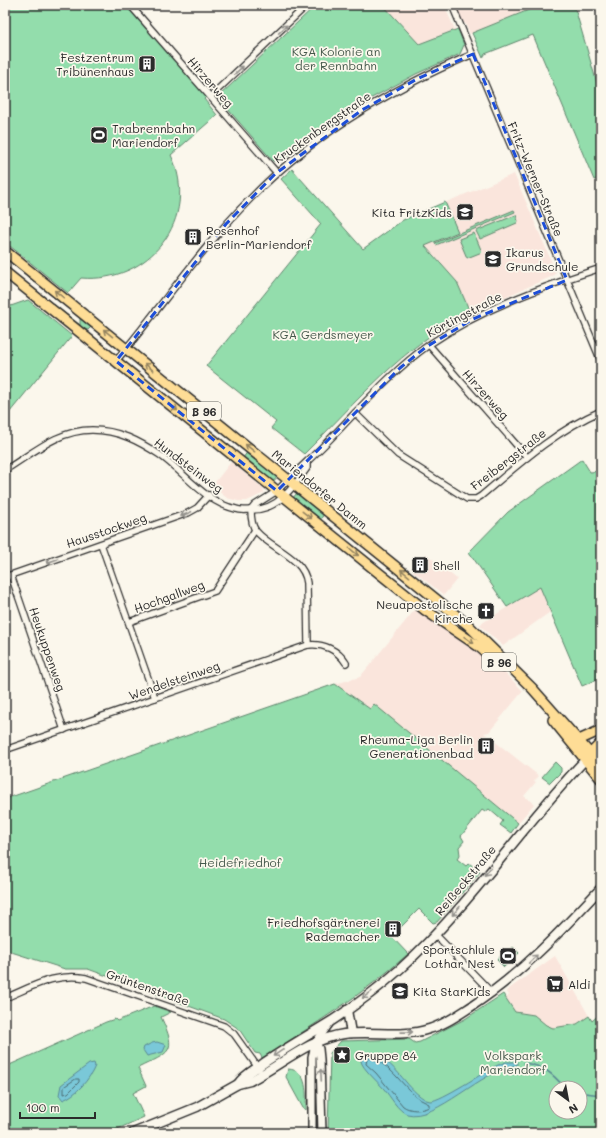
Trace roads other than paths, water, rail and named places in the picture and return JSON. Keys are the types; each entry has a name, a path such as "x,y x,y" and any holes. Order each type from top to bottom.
{"main road":[{"name":"Mariendorfer Damm","path":"5,250 468,625 532,688 579,740 601,780"},
{"name":"Mariendorfer Damm","path":"5,272 425,610 499,662 588,757 601,766"},
{"path":"579,740 601,730"},
{"path":"588,757 601,743"},
{"name":"Reißeckstraße","path":"238,1084 243,1077 298,1040 332,1021 387,980 435,934 525,827 588,757"},
{"path":"133,1133 197,1107 238,1084 250,1082 316,1042 332,1036 351,1033 414,1032 429,1029 462,1013 492,993 528,963 601,888"},
{"path":"347,1010 351,1033"}],"street":[{"name":"Hirzerweg","path":"130,5 277,173"},
{"path":"210,96 308,5"},
{"name":"Fritz-Werner-Straße","path":"452,5 601,361"},
{"name":"Kruckenbergstraße","path":"116,361 226,224 277,173 341,124 380,99 429,72 473,54"},
{"name":"Körtingstraße","path":"292,481 307,468 307,463 400,368 429,345 473,319 517,299 601,268"},
{"name":"Hirzerweg","path":"429,345 527,457"},
{"name":"Freibergstraße","path":"355,413 398,455 469,500 478,498 527,457 570,427 601,411"},
{"name":"Hundsteinweg","path":"5,470 38,448 73,432 91,430 110,432 131,438 159,454 209,495 230,508 251,510"},
{"path":"292,481 280,494 255,505 251,510 255,530 299,566 304,572 307,583 308,645"},
{"name":"Hausstockweg","path":"8,576 188,514 197,508 209,495"},
{"name":"Hochgallweg","path":"129,622 215,591 255,530"},
{"path":"101,544 155,698"},
{"name":"Heukuppenweg","path":"8,576 64,730"},
{"name":"Wendelsteinweg","path":"5,750 308,645 319,644 327,646 346,663"},
{"path":"435,934 492,993"},
{"name":"Grüntenstraße","path":"5,998 56,978 70,975 86,978 224,1026 234,1034 258,1067 262,1075"},
{"path":"312,1133 312,1060 316,1042 332,1021"},
{"path":"298,1040 316,1042"},
{"path":"316,1042 319,1048 320,1059 322,1133"}],"water":[{"path":"157,1042 166,1045 163,1052 147,1056 143,1050 144,1047"},
{"path":"371,1053 377,1055 395,1069 417,1093 430,1101 436,1100 453,1091 498,1065 506,1062 517,1062 517,1065 489,1075 432,1110 419,1114 407,1114 397,1107 384,1089 362,1064 361,1061 365,1055"},
{"path":"94,1063 95,1066 93,1071 86,1081 78,1090 63,1100 59,1095 61,1085 89,1064"}],"waterway":[{"path":"524,1063 542,1068 558,1080"},
{"path":"588,1093 601,1095"}],"place":[{"name":"Festzentrum Tribünenhaus","path":"147,64"},
{"name":"Trabrennbahn Mariendorf","path":"99,135"},
{"name":"Kita FritzKids","path":"465,212"},
{"name":"Rosenhof Berlin-Mariendorf","path":"193,237"},
{"name":"Ikarus Grundschule","path":"493,259"},
{"name":"Shell","path":"420,565"},
{"name":"Neuapostolische Kirche","path":"486,611"},
{"name":"Rheuma-Liga Berlin Generationenbad","path":"486,746"},
{"name":"Friedhofsgärtnerei Rademacher","path":"393,929"},
{"name":"Sportschlule Lothar Nest","path":"508,956"},
{"name":"Aldi","path":"555,984"},
{"name":"Kita StarKids","path":"400,991"},
{"name":"Gruppe 84","path":"342,1055"}],"park label":[{"name":"KGA Kolonie an der Rennbahn","path":"336,58"},
{"name":"KGA Gerdsmeyer","path":"323,334"},
{"name":"Heidefriedhof","path":"240,862"},
{"name":"Volkspark Mariendorf","path":"513,1062"}]}
